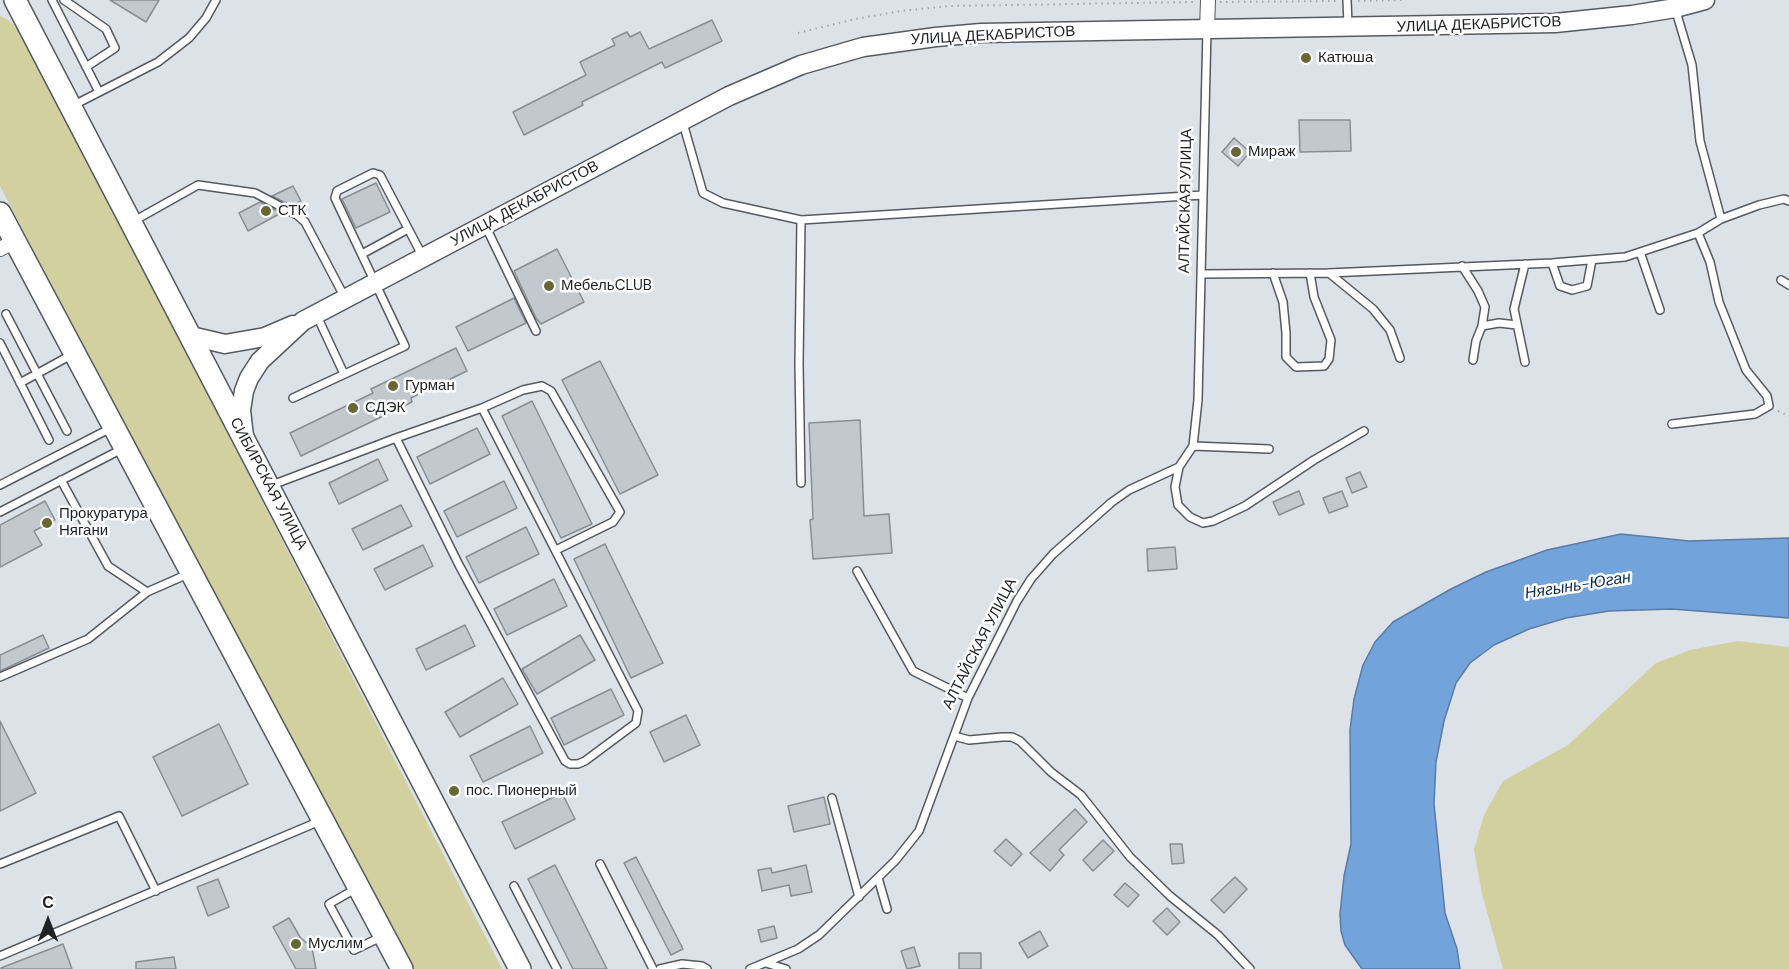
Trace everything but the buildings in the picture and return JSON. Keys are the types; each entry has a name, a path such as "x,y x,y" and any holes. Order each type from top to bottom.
{"main road":[{"path":"0,0 11,7 28,25"},
{"name":"СИБИРСКАЯ УЛИЦА","path":"15,0 520,969"},
{"name":"УЛИЦА ДЕКАБРИСТОВ","path":"244,437 242,410 244,391 249,378 260,362 310,318 729,96 801,65 863,47 899,40 981,33 1555,23 1594,20 1705,0"},
{"path":"0,213 8,245 74,353 402,969"},
{"path":"191,336 225,344 243,342 265,337 310,318"}],"street":[{"name":"АЛТАЙСКАЯ УЛИЦА","path":"1207,30 1208,1"}],"lane":[{"path":"52,0 99,92"},
{"path":"64,0 105,28 115,48 86,67"},
{"path":"72,106 158,62 189,38 206,18 216,0"},
{"path":"1347,1 1349,27"},
{"path":"1673,4 1692,65 1700,141 1721,219"},
{"name":"АЛТАЙСКАЯ УЛИЦА","path":"750,969 798,949 819,935 895,861 919,831 968,698 1017,601 1031,579 1053,554 1112,502 1129,490 1179,467 1193,446 1198,400 1207,30"},
{"path":"683,121 703,193 723,202 801,220 1203,195"},
{"path":"292,398 405,346 336,198 337,191 373,173 380,176 423,257"},
{"path":"132,222 198,185 255,193 297,215 305,222 345,298"},
{"path":"1201,274 1329,273 1552,263 1625,257 1698,233 1721,219 1759,205 1784,199 1789,201"},
{"path":"801,220 799,364 801,483"},
{"path":"485,225 536,331"},
{"path":"362,254 408,229"},
{"path":"1672,424 1755,414 1769,406 1767,396 1746,370 1719,302 1710,262 1698,233"},
{"path":"1640,252 1659,309"},
{"path":"1552,263 1560,286 1572,290 1587,286 1592,260"},
{"path":"1525,264 1514,309 1525,362"},
{"path":"1462,267 1478,291 1485,307 1473,360"},
{"path":"1273,273 1283,302 1286,357 1296,367 1324,366 1329,359 1331,340 1314,297 1310,273"},
{"path":"1329,273 1373,309 1390,330 1400,358"},
{"path":"1781,280 1789,285"},
{"path":"6,314 67,431"},
{"path":"310,318 344,374"},
{"path":"1482,326 1499,323 1518,325"},
{"path":"0,343 49,440"},
{"path":"20,383 74,353"},
{"path":"269,486 482,408 523,390 542,386 550,391 620,512 613,522 555,550"},
{"path":"396,438 459,565 565,761 578,764 636,723 638,711 482,408"},
{"path":"0,485 113,426"},
{"path":"1179,467 1175,487 1178,505 1190,517 1203,523 1213,521 1245,506 1314,460 1364,431"},
{"path":"1193,446 1269,449"},
{"path":"0,512 124,448"},
{"path":"61,480 108,566 147,592"},
{"path":"857,572 913,671 968,698"},
{"path":"0,677 88,639 147,592 191,573"},
{"path":"954,736 969,740 1002,737 1020,741 1051,772 1081,795 1130,857 1170,896 1218,935 1250,969"},
{"path":"832,798 859,897"},
{"path":"0,864 119,816 156,891"},
{"path":"0,956 323,820"},
{"path":"600,864 653,969"},
{"path":"878,878 887,909"},
{"path":"359,886 328,904 354,950 385,936"},
{"path":"514,886 557,969"},
{"path":"766,963 786,969"},
{"path":"660,969 682,964 702,966 707,969"}],"path":[{"path":"798,33 855,19 949,6 1406,0"}],"shaded area":[{"path":"0,16 10,21 24,36 502,969 412,969 0,186"},
{"path":"1738,641 1789,647 1789,969 1503,969 1482,894 1474,850 1484,815 1503,781 1568,745 1656,663 1690,650"}],"water":[{"name":"Нягынь-Юган","path":"1621,534 1689,541 1789,538 1789,618 1672,609 1609,611 1566,618 1529,629 1494,645 1470,663 1456,683 1444,721 1436,762 1434,804 1445,913 1457,949 1460,969 1362,969 1345,945 1340,914 1344,876 1351,844 1350,730 1354,699 1363,665 1375,642 1393,622 1486,572 1547,550"}],"place":[{"name":"Катюша","path":"1306,58"},
{"name":"Мираж","path":"1236,152"},
{"name":"СТК","path":"266,211"},
{"name":"МебельCLUB","path":"549,286"},
{"name":"Гурман","path":"393,386"},
{"name":"СДЭК","path":"353,408"},
{"name":"Прокуратура Нягани","path":"47,523"},
{"name":"пос. Пионерный","path":"454,791"},
{"name":"Муслим","path":"296,944"}]}
